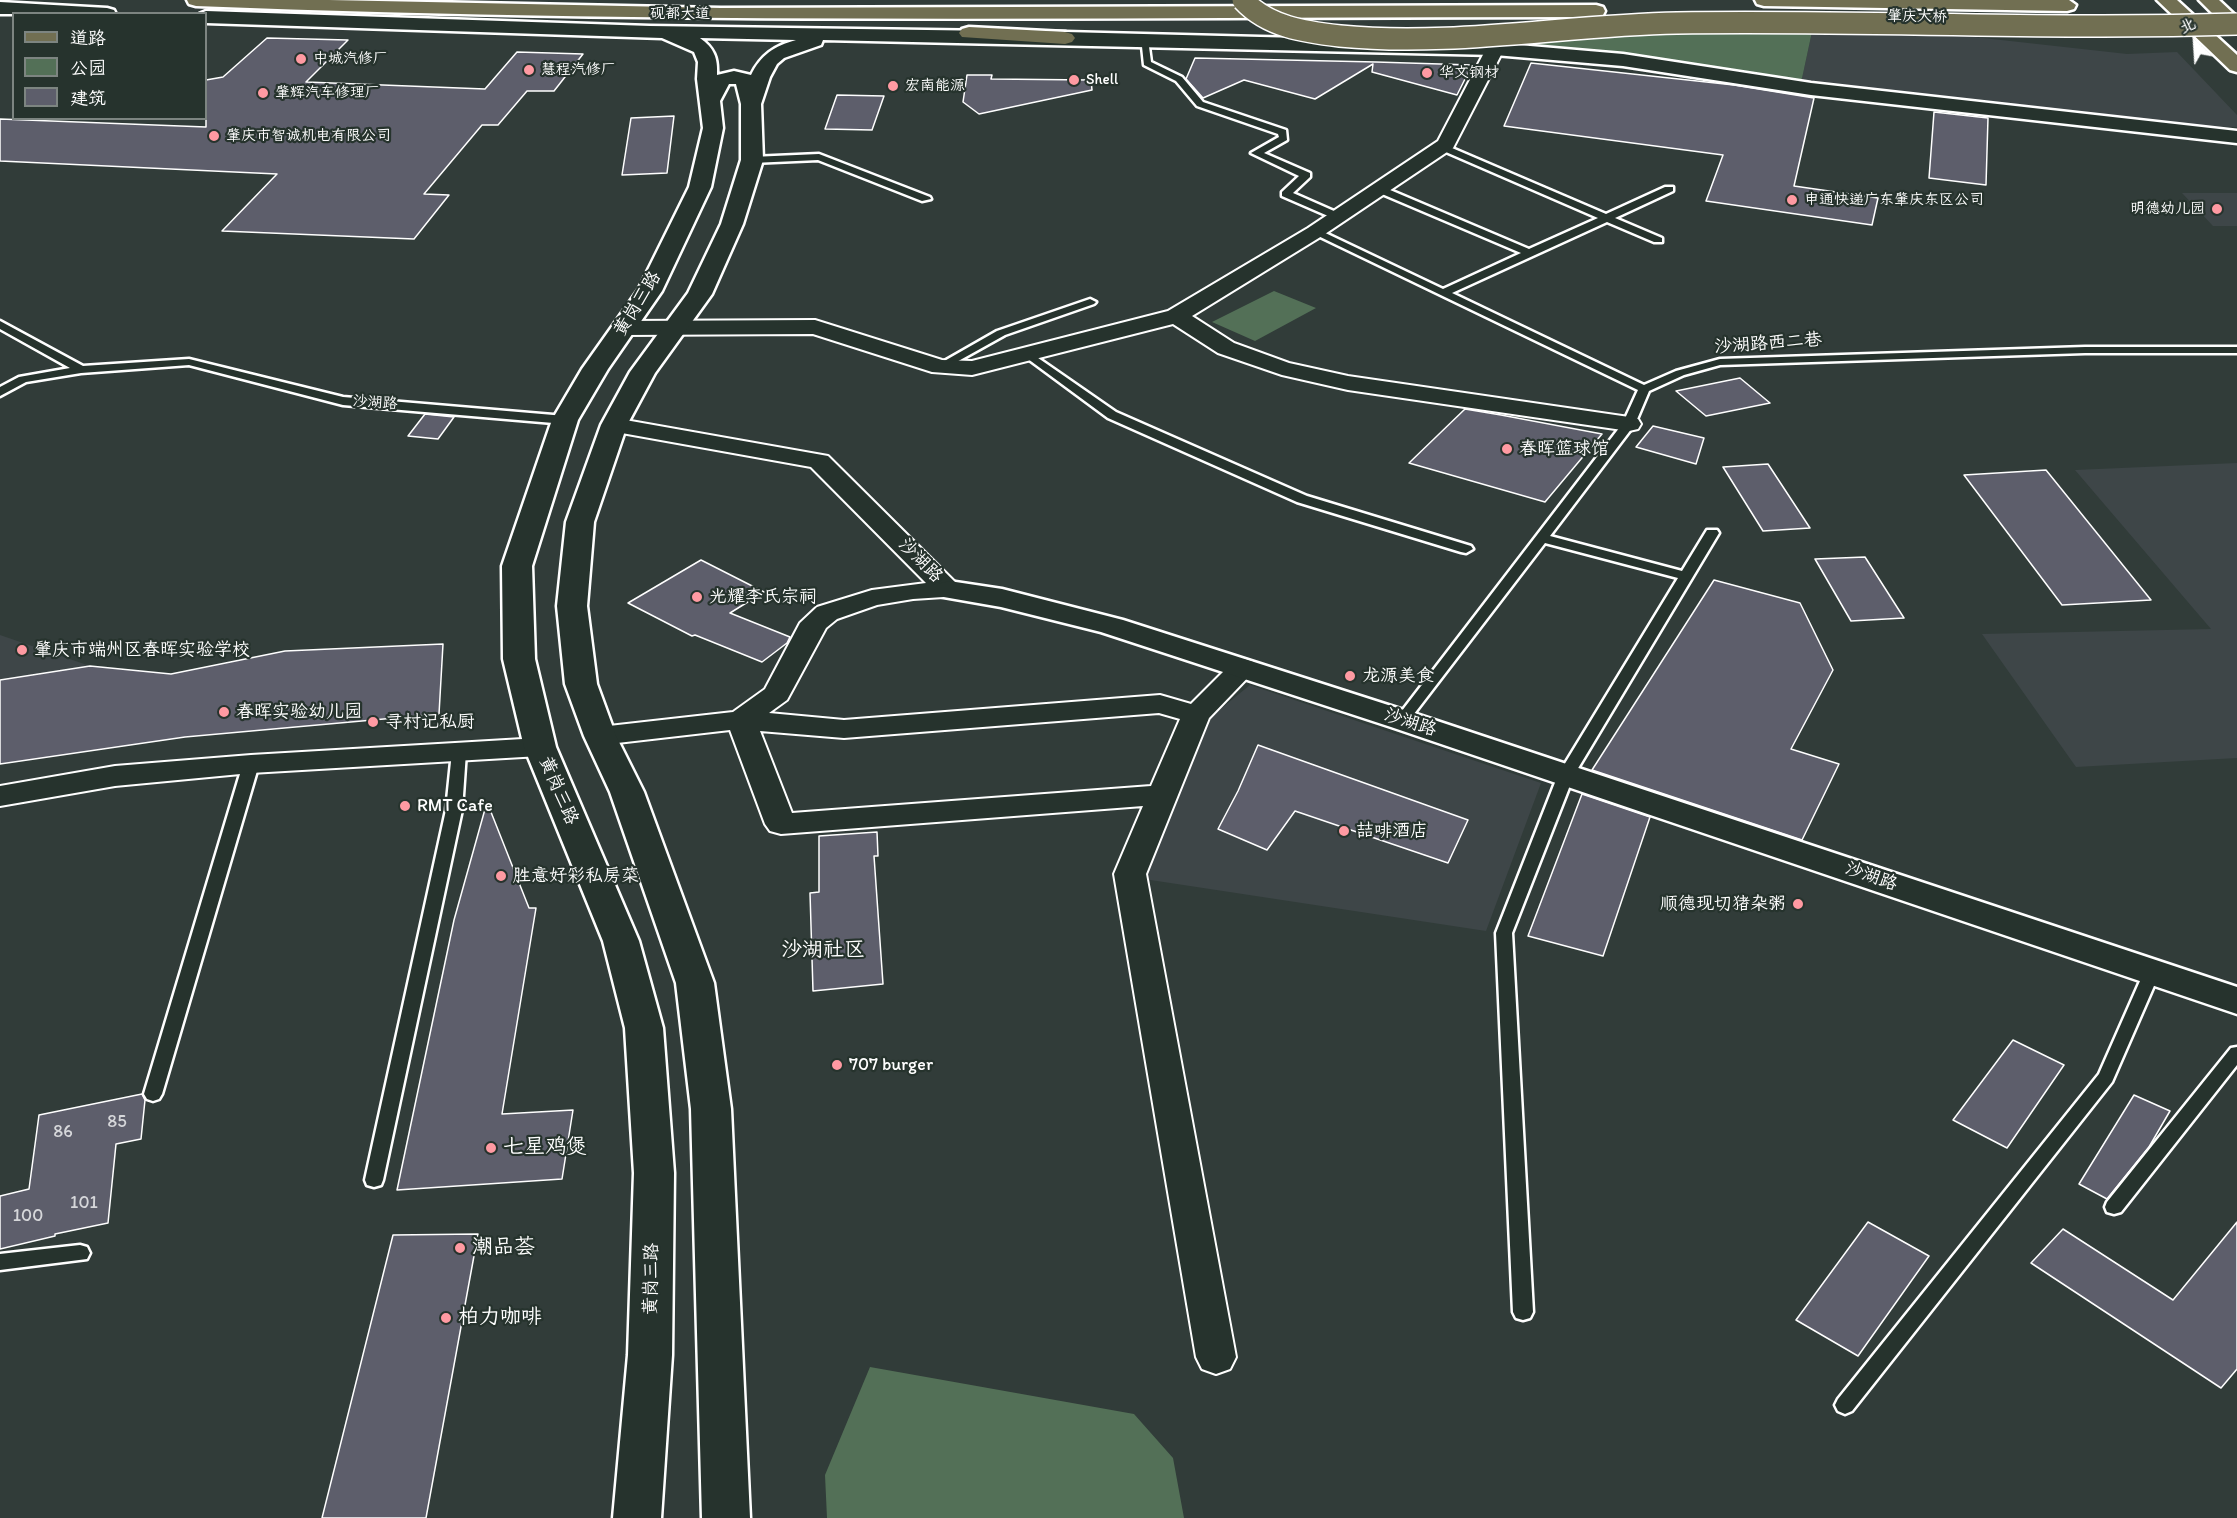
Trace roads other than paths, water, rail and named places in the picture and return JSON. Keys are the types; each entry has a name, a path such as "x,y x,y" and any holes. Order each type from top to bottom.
{"main road":[{"path":"196,0 372,9 484,11 846,34 1144,39 1495,49 1623,60 1823,90 2237,137"},
{"path":"1243,0 1258,14 1298,29 1323,34 1392,39 1676,23 1775,22 2165,28 2237,24"},
{"path":"1764,0 2089,5"},
{"path":"1994,0 2067,5"},
{"path":"2166,0 2237,66"},
{"path":"2208,0 2237,24"},
{"path":"2146,5 2236,2"},
{"path":"0,8 71,12"},
{"path":"207,15 372,9"},
{"name":"砚都大道","path":"655,23 1282,10 1596,10"},
{"name":"肇庆大桥","path":"1596,10 2237,24"},
{"path":"207,15 655,23 1065,38"},
{"name":"黄岗三路","path":"637,1518 650,1355 654,1173 644,1028 621,941 540,747 519,659 517,566 565,420 595,369 650,291 700,187 713,128 708,62 703,49 655,23"},
{"path":"751,104 761,72 771,57 804,43 846,34"},
{"path":"710,100 721,80 734,78 745,80 751,104 752,160 732,224 700,294 643,372 614,425 580,522 573,606 581,684 600,736 627,792 695,983 711,1109 717,1517"},
{"name":"沙湖路","path":"949,590 1002,598 1112,626 1402,720 2237,1000"}],"street":[{"path":"624,328 814,327 940,367 972,368 1176,316 1315,232 1446,144 1495,49"},
{"path":"1176,316 1227,348 1281,368 1348,383 1629,424"},
{"name":"沙湖路","path":"614,425 819,461 949,590"},
{"path":"741,720 777,694 814,623 828,613 872,598 913,591 949,590"},
{"path":"1216,1357 1130,874 1196,715 1242,668"},
{"path":"600,736 741,720 844,729 1160,704 1196,715"},
{"path":"741,720 782,824 1163,795"},
{"path":"0,796 115,776 251,764 540,747"}],"lane":[{"path":"1144,39 1147,63 1179,80 1200,104 1283,132 1284,138 1256,153 1306,175 1286,195 1338,217"},
{"path":"1442,147 1658,240"},
{"path":"752,160 819,157 926,199"},
{"path":"1379,189 1529,253"},
{"path":"1443,293 1669,189"},
{"path":"1315,232 1644,389 1629,424 1402,720"},
{"path":"940,367 1001,333 1090,302"},
{"path":"0,324 81,370"},
{"name":"沙湖路西二巷","path":"1644,389 1680,373 1731,362 2085,350 2237,350"},
{"path":"1028,354 1112,415 1302,499 1466,549"},
{"name":"沙湖路","path":"0,392 23,379 81,370 189,362 343,401 565,420"},
{"path":"1523,1312 1504,933 1566,775 1712,533"},
{"path":"1542,538 1686,576"},
{"path":"374,1180 454,810 459,752"},
{"path":"153,1094 251,764"},
{"path":"1845,1404 2106,1077 2152,972"},
{"path":"2114,1207 2237,1053"},
{"path":"0,1262 81,1253"}],"place":[{"name":"中城汽修厂","path":"301,59"},
{"name":"慧程汽修厂","path":"529,70"},
{"name":"华文钢材","path":"1427,73"},
{"name":"Shell","path":"1074,80"},
{"name":"宏南能源","path":"893,86"},
{"name":"肇辉汽车修理厂","path":"263,93"},
{"name":"肇庆市智诚机电有限公司","path":"214,136"},
{"name":"申通快递广东肇庆东区公司","path":"1792,200"},
{"name":"明德幼儿园","path":"2217,209"},
{"name":"春晖篮球馆","path":"1507,449"},
{"name":"光耀李氏宗祠","path":"697,597"},
{"name":"肇庆市端州区春晖实验学校","path":"22,650"},
{"name":"龙源美食","path":"1350,676"},
{"name":"春晖实验幼儿园","path":"224,712"},
{"name":"寻村记私厨","path":"373,722"},
{"name":"RMT Cafe","path":"405,806"},
{"name":"喆啡酒店","path":"1344,831"},
{"name":"胜意好彩私房菜","path":"501,876"},
{"name":"顺德现切猪杂粥","path":"1798,904"},
{"name":"707 burger","path":"837,1065"},
{"name":"七星鸡煲","path":"491,1148"},
{"name":"潮品荟","path":"460,1248"},
{"name":"柏力咖啡","path":"446,1318"}],"district":[{"name":"沙湖社区","path":"823,951"}]}
